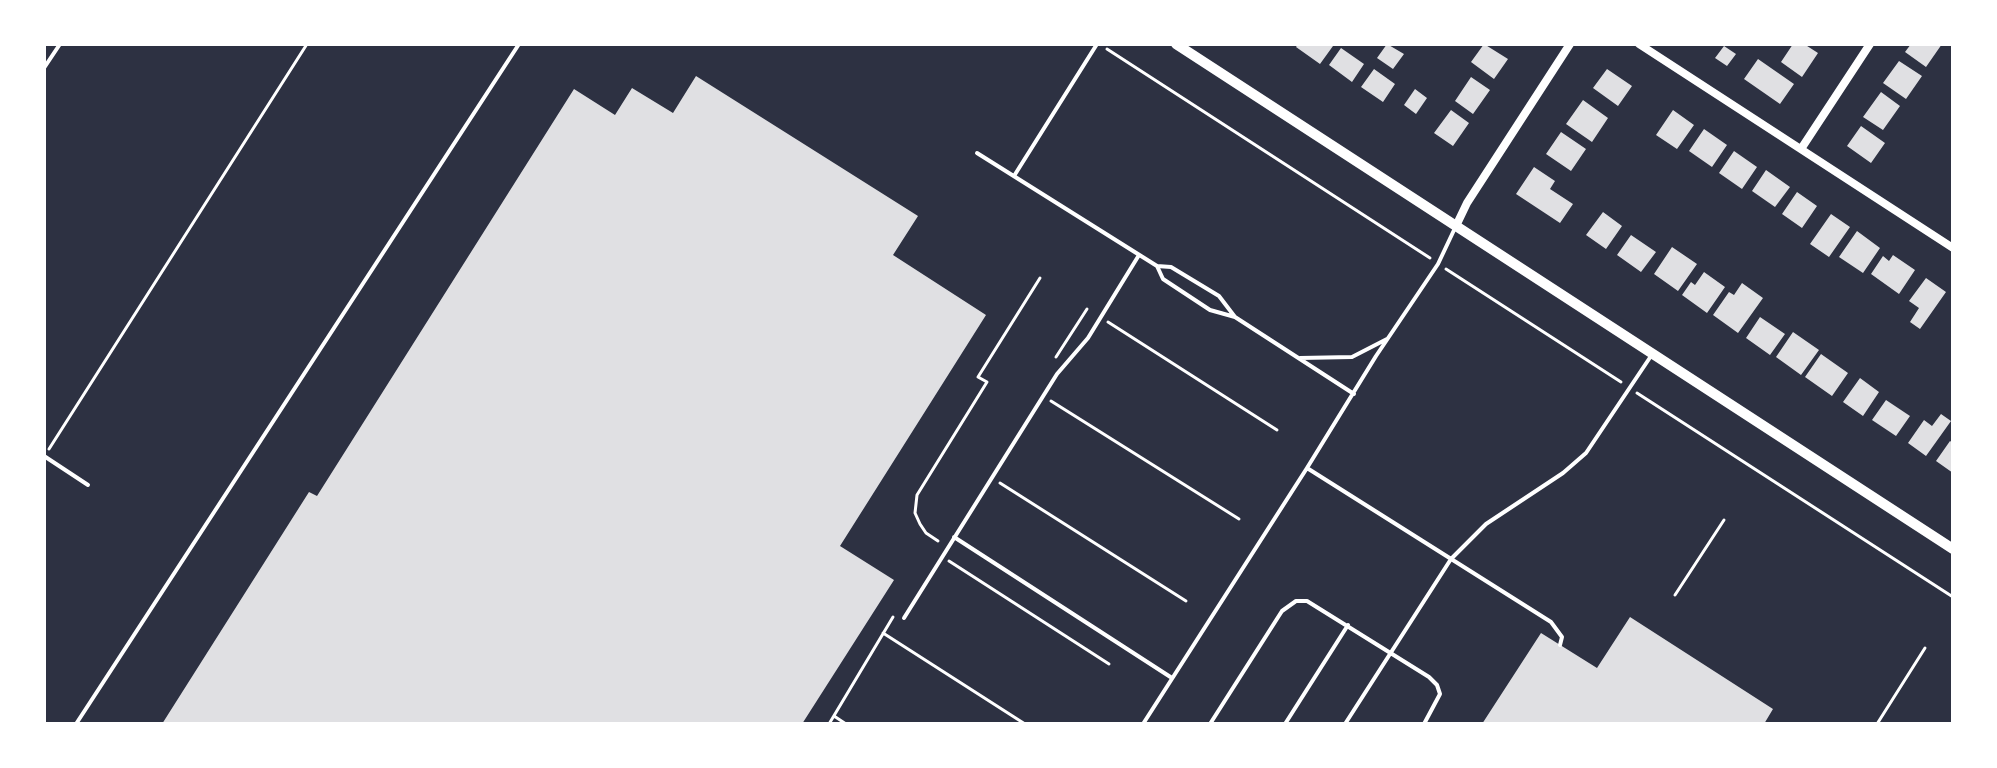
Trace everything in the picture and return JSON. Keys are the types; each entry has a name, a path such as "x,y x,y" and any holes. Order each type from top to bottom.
{"street":[{"path":"1176,44 1953,549"},
{"path":"1456,226 1467,203 1570,44"},
{"path":"1639,44 1953,248"},
{"path":"1801,149 1870,44"}],"lane":[{"path":"44,68 60,44"},
{"path":"76,724 519,44"},
{"path":"1014,176 1097,44"},
{"path":"977,153 1157,266 1171,267 1219,296 1235,317"},
{"path":"1143,724 1438,264 1456,226"},
{"path":"904,618 1057,374 1088,338 1139,255"},
{"path":"1157,266 1163,279 1210,310 1235,317 1354,394"},
{"path":"1298,358 1352,357 1389,338"},
{"path":"1345,724 1451,559 1486,524 1563,473 1586,453 1652,353"},
{"path":"44,456 88,485"},
{"path":"1307,468 1551,622 1562,637 1560,645"},
{"path":"954,537 1172,678"},
{"path":"1210,724 1287,606 1296,601 1307,601 1391,652 1437,685 1440,694 1424,724"},
{"path":"1285,724 1348,625"}],"path":[{"path":"44,456 307,44"},
{"path":"1112,51 1408,244"},
{"path":"938,541 926,533 920,524 915,513 917,495 987,382 978,377 1040,278"},
{"path":"1468,283 1616,379"},
{"path":"1108,322 1277,430"},
{"path":"1043,396 1239,519"},
{"path":"1642,396 1953,597"},
{"path":"992,477 1186,601"},
{"path":"1675,595 1724,520"},
{"path":"941,556 1109,664"},
{"path":"883,633 1025,724"},
{"path":"1877,724 1925,648"},
{"path":"834,716 846,724"}],"building":[{"path":"1298,44 1333,46 1320,64 1296,47"},
{"path":"1387,44 1404,54 1393,69 1377,58"},
{"path":"1484,44 1508,59 1494,79 1471,62"},
{"path":"1793,44 1804,44 1818,53 1802,77 1781,62"},
{"path":"1911,44 1942,44 1926,67 1905,52"},
{"path":"1724,46 1736,54 1727,66 1715,58"},
{"path":"1341,48 1364,64 1352,82 1329,65"},
{"path":"1758,59 1794,84 1780,104 1744,79"},
{"path":"1899,61 1922,76 1906,99 1883,83"},
{"path":"1374,69 1395,84 1383,102 1361,87"},
{"path":"1607,69 1632,86 1618,106 1593,88"},
{"path":"696,76 918,216 893,255 986,315 840,546 894,580 802,724 162,724 309,492 317,496 574,89 615,115 632,88 673,113"},
{"path":"1471,77 1490,90 1473,114 1455,101"},
{"path":"1415,89 1427,98 1416,114 1404,105"},
{"path":"1881,92 1900,106 1883,130 1863,117"},
{"path":"1583,100 1608,118 1592,142 1566,124"},
{"path":"1451,110 1469,123 1453,146 1434,133"},
{"path":"1673,110 1694,125 1677,149 1656,135"},
{"path":"1861,126 1885,143 1871,163 1847,146"},
{"path":"1704,129 1727,145 1712,167 1689,151"},
{"path":"1561,132 1586,149 1571,171 1546,154"},
{"path":"1734,151 1757,167 1742,189 1719,173"},
{"path":"1534,167 1555,181 1550,189 1573,204 1560,223 1516,194"},
{"path":"1766,170 1790,187 1775,207 1752,191"},
{"path":"1797,192 1817,206 1802,228 1782,214"},
{"path":"1603,212 1622,226 1606,249 1586,235"},
{"path":"1831,214 1850,227 1829,257 1810,244"},
{"path":"1857,231 1880,248 1863,273 1839,257"},
{"path":"1631,235 1656,252 1641,272 1617,255"},
{"path":"1672,247 1697,264 1678,291 1654,274"},
{"path":"1893,255 1915,270 1899,294 1871,274 1883,256 1889,261"},
{"path":"1704,272 1725,287 1707,313 1682,295 1691,282 1695,285"},
{"path":"1926,278 1946,292 1920,329 1910,322 1919,308 1909,301"},
{"path":"1742,283 1763,298 1738,333 1713,315 1729,292 1734,295"},
{"path":"1760,317 1785,334 1770,355 1746,338"},
{"path":"1793,332 1819,350 1801,375 1776,357"},
{"path":"1821,354 1848,373 1832,396 1805,377"},
{"path":"1860,378 1879,392 1863,416 1843,402"},
{"path":"1886,400 1910,416 1896,436 1872,420"},
{"path":"1941,414 1951,421 1926,456 1908,443 1924,420 1932,426"},
{"path":"1950,441 1953,443 1953,473 1936,461"},
{"path":"1630,617 1773,709 1764,724 1482,724 1541,633 1597,668"}]}
